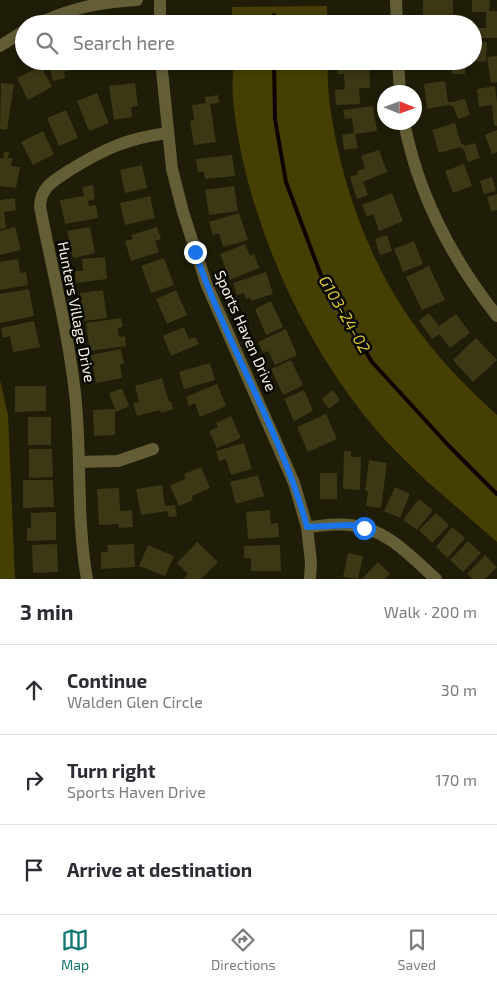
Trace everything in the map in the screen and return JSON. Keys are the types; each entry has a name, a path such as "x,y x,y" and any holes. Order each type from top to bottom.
{"street":[{"path":"58,15 92,4 137,0"},
{"path":"160,0 160,15"},
{"path":"396,0 397,15"},
{"path":"0,46 15,37"},
{"name":"Sports Haven Drive","path":"162,70 172,168 183,212 206,283 294,483 307,527 311,562 310,579"},
{"path":"399,70 400,85"},
{"path":"406,130 415,166 436,221 463,270 497,316"},
{"name":"Hunters Village Drive","path":"87,579 80,532 79,462 75,394 40,207 40,198 45,189 54,181 111,147 150,135 168,133"},
{"path":"79,462 118,461 153,449"},
{"path":"307,527 350,525 380,533 394,541 436,579"}],"shaded area":[{"path":"327,6 327,15 232,15 232,7"},
{"path":"233,70 327,70 330,107 341,163 358,218 381,270 410,319 440,358 497,415 497,542 417,472 387,442 353,400 317,345 287,288 262,227 240,148 234,111"},
{"path":"0,380 8,415 15,579 0,579"}],"building":[{"path":"423,0 453,0 453,15 423,15"},
{"path":"472,0 490,0 489,11 497,11 497,38 482,38 482,28 486,28 486,12 472,12"},
{"path":"482,42 487,42 486,62 482,62"},
{"path":"497,56 497,82 491,83 487,57"},
{"path":"33,70 43,70 52,87 28,100 17,78"},
{"path":"50,70 71,70 64,72 65,78 53,81"},
{"path":"337,70 369,70 370,88 359,88 360,104 336,105 335,90 345,89 344,74 337,74"},
{"path":"452,70 465,70 465,74 452,74"},
{"path":"445,81 448,102 465,99 470,115 458,119 453,106 448,105 427,109 424,84"},
{"path":"1,83 14,84 7,130 0,129"},
{"path":"135,83 138,106 131,107 132,117 114,120 109,86"},
{"path":"495,86 497,126 494,126 492,105 479,107 477,89"},
{"path":"97,93 109,123 89,131 77,101"},
{"path":"218,95 219,103 210,104 216,142 194,145 190,121 194,120 192,105 206,103 205,97"},
{"path":"373,106 377,131 355,134 358,148 344,150 342,135 354,133 352,118 345,119 343,110"},
{"path":"66,110 78,138 59,146 47,118"},
{"path":"455,123 461,143 465,146 475,143 480,158 468,162 464,150 460,147 439,153 432,130"},
{"path":"497,130 497,152 492,154 485,135"},
{"path":"43,131 54,154 33,165 21,142"},
{"path":"379,150 387,172 363,182 368,195 357,199 350,177 358,174 357,171 365,168 361,156"},
{"path":"4,152 9,152 8,158 12,158 11,166 20,167 16,188 0,186 0,158 3,159"},
{"path":"232,155 235,176 205,179 204,172 198,172 196,159"},
{"path":"464,164 472,186 453,193 445,171"},
{"path":"142,165 147,188 125,193 120,170"},
{"path":"492,177 496,191 484,194 480,181"},
{"path":"93,185 95,199 88,201 89,206 96,205 98,218 65,224 60,200 84,196 82,187"},
{"path":"234,186 238,211 209,215 205,190"},
{"path":"392,193 403,221 379,231 373,214 367,217 362,205"},
{"path":"497,194 497,210 491,211 487,197"},
{"path":"150,196 155,218 125,225 120,203"},
{"path":"15,198 16,210 4,212 6,228 0,229 0,200"},
{"path":"239,213 248,240 223,247 219,233 213,235 209,222"},
{"path":"15,227 21,250 0,255 0,231"},
{"path":"90,227 95,253 73,258 67,231"},
{"path":"157,227 161,239 155,241 159,252 131,261 125,241 133,239 131,235"},
{"path":"387,235 392,251 380,255 375,239"},
{"path":"414,241 423,264 403,272 394,249"},
{"path":"245,244 250,256 254,254 259,268 230,280 220,254"},
{"path":"105,257 107,279 76,283 75,271 83,271 82,259"},
{"path":"164,258 174,285 151,293 141,266"},
{"path":"18,259 20,273 26,272 28,285 0,290 0,262"},
{"path":"429,266 445,300 422,310 406,277"},
{"path":"266,272 273,294 251,301 250,297 246,299 244,293 237,295 233,283"},
{"path":"29,289 34,316 0,323 0,294"},
{"path":"103,290 107,318 84,321 80,293"},
{"path":"176,290 187,315 167,324 156,299"},
{"path":"271,301 283,327 266,335 255,309"},
{"path":"429,313 439,326 456,314 470,333 450,348 439,334 432,339 419,321"},
{"path":"121,318 123,327 118,328 119,337 125,336 126,346 90,351 86,323"},
{"path":"34,321 40,347 13,352 10,336 3,338 1,328"},
{"path":"184,327 189,339 195,337 199,344 171,356 163,336"},
{"path":"286,329 297,355 275,365 268,351 263,353 258,342"},
{"path":"476,338 497,360 473,382 453,360"},
{"path":"121,349 124,364 120,364 122,378 96,383 91,355"},
{"path":"291,360 303,385 283,395 271,369"},
{"path":"210,363 215,380 184,389 179,372"},
{"path":"162,378 173,409 161,413 160,410 137,416 133,403 139,402 135,386"},
{"path":"217,384 226,406 200,417 195,403 189,406 186,397"},
{"path":"15,386 46,386 46,411 15,412"},
{"path":"122,388 129,406 116,412 109,393"},
{"path":"304,390 313,411 294,421 284,399"},
{"path":"333,390 340,400 329,409 322,399"},
{"path":"115,409 115,435 94,436 93,410"},
{"path":"326,414 337,439 308,452 297,427"},
{"path":"231,416 241,438 217,448 209,431 218,427 216,423"},
{"path":"28,417 51,417 51,445 28,445"},
{"path":"244,443 252,469 231,475 226,459 219,461 216,451"},
{"path":"29,449 52,449 53,477 29,478"},
{"path":"344,451 351,451 351,457 361,457 360,490 343,489"},
{"path":"369,460 387,463 381,508 366,506 368,491 365,491"},
{"path":"201,467 210,488 192,496 193,500 179,506 170,486 186,478 184,474"},
{"path":"320,473 337,473 337,499 320,499"},
{"path":"258,475 264,496 236,504 230,482"},
{"path":"23,480 53,480 54,507 23,508"},
{"path":"162,485 165,506 175,505 177,516 169,517 167,511 141,515 136,489"},
{"path":"395,487 410,494 400,518 384,511"},
{"path":"119,488 120,511 132,510 133,527 119,528 118,524 99,525 97,489"},
{"path":"419,499 433,510 417,530 403,520"},
{"path":"270,510 271,524 278,523 279,537 248,539 246,512"},
{"path":"56,512 56,540 27,541 27,528 31,528 31,513"},
{"path":"436,513 449,525 432,543 419,530"},
{"path":"452,527 465,538 448,558 436,547"},
{"path":"468,541 481,553 463,572 450,560"},
{"path":"197,542 218,562 201,579 183,579 188,574 177,563"},
{"path":"57,544 58,572 33,573 32,545"},
{"path":"134,544 135,567 101,569 101,552 108,552 107,545"},
{"path":"148,545 174,556 165,576 139,566"},
{"path":"280,545 281,571 251,571 251,558 244,558 244,546"},
{"path":"348,553 363,556 358,579 343,577"},
{"path":"485,555 497,567 485,579 473,579 467,574"},
{"path":"378,562 390,574 385,579 362,579"}],"waterway":[{"name":"G103-24-02","path":"274,70 275,119 286,182 325,286 372,362 449,446 497,494"}],"route":[{"path":"195,252 217,310 294,483 307,527 350,525 364,528"}]}
